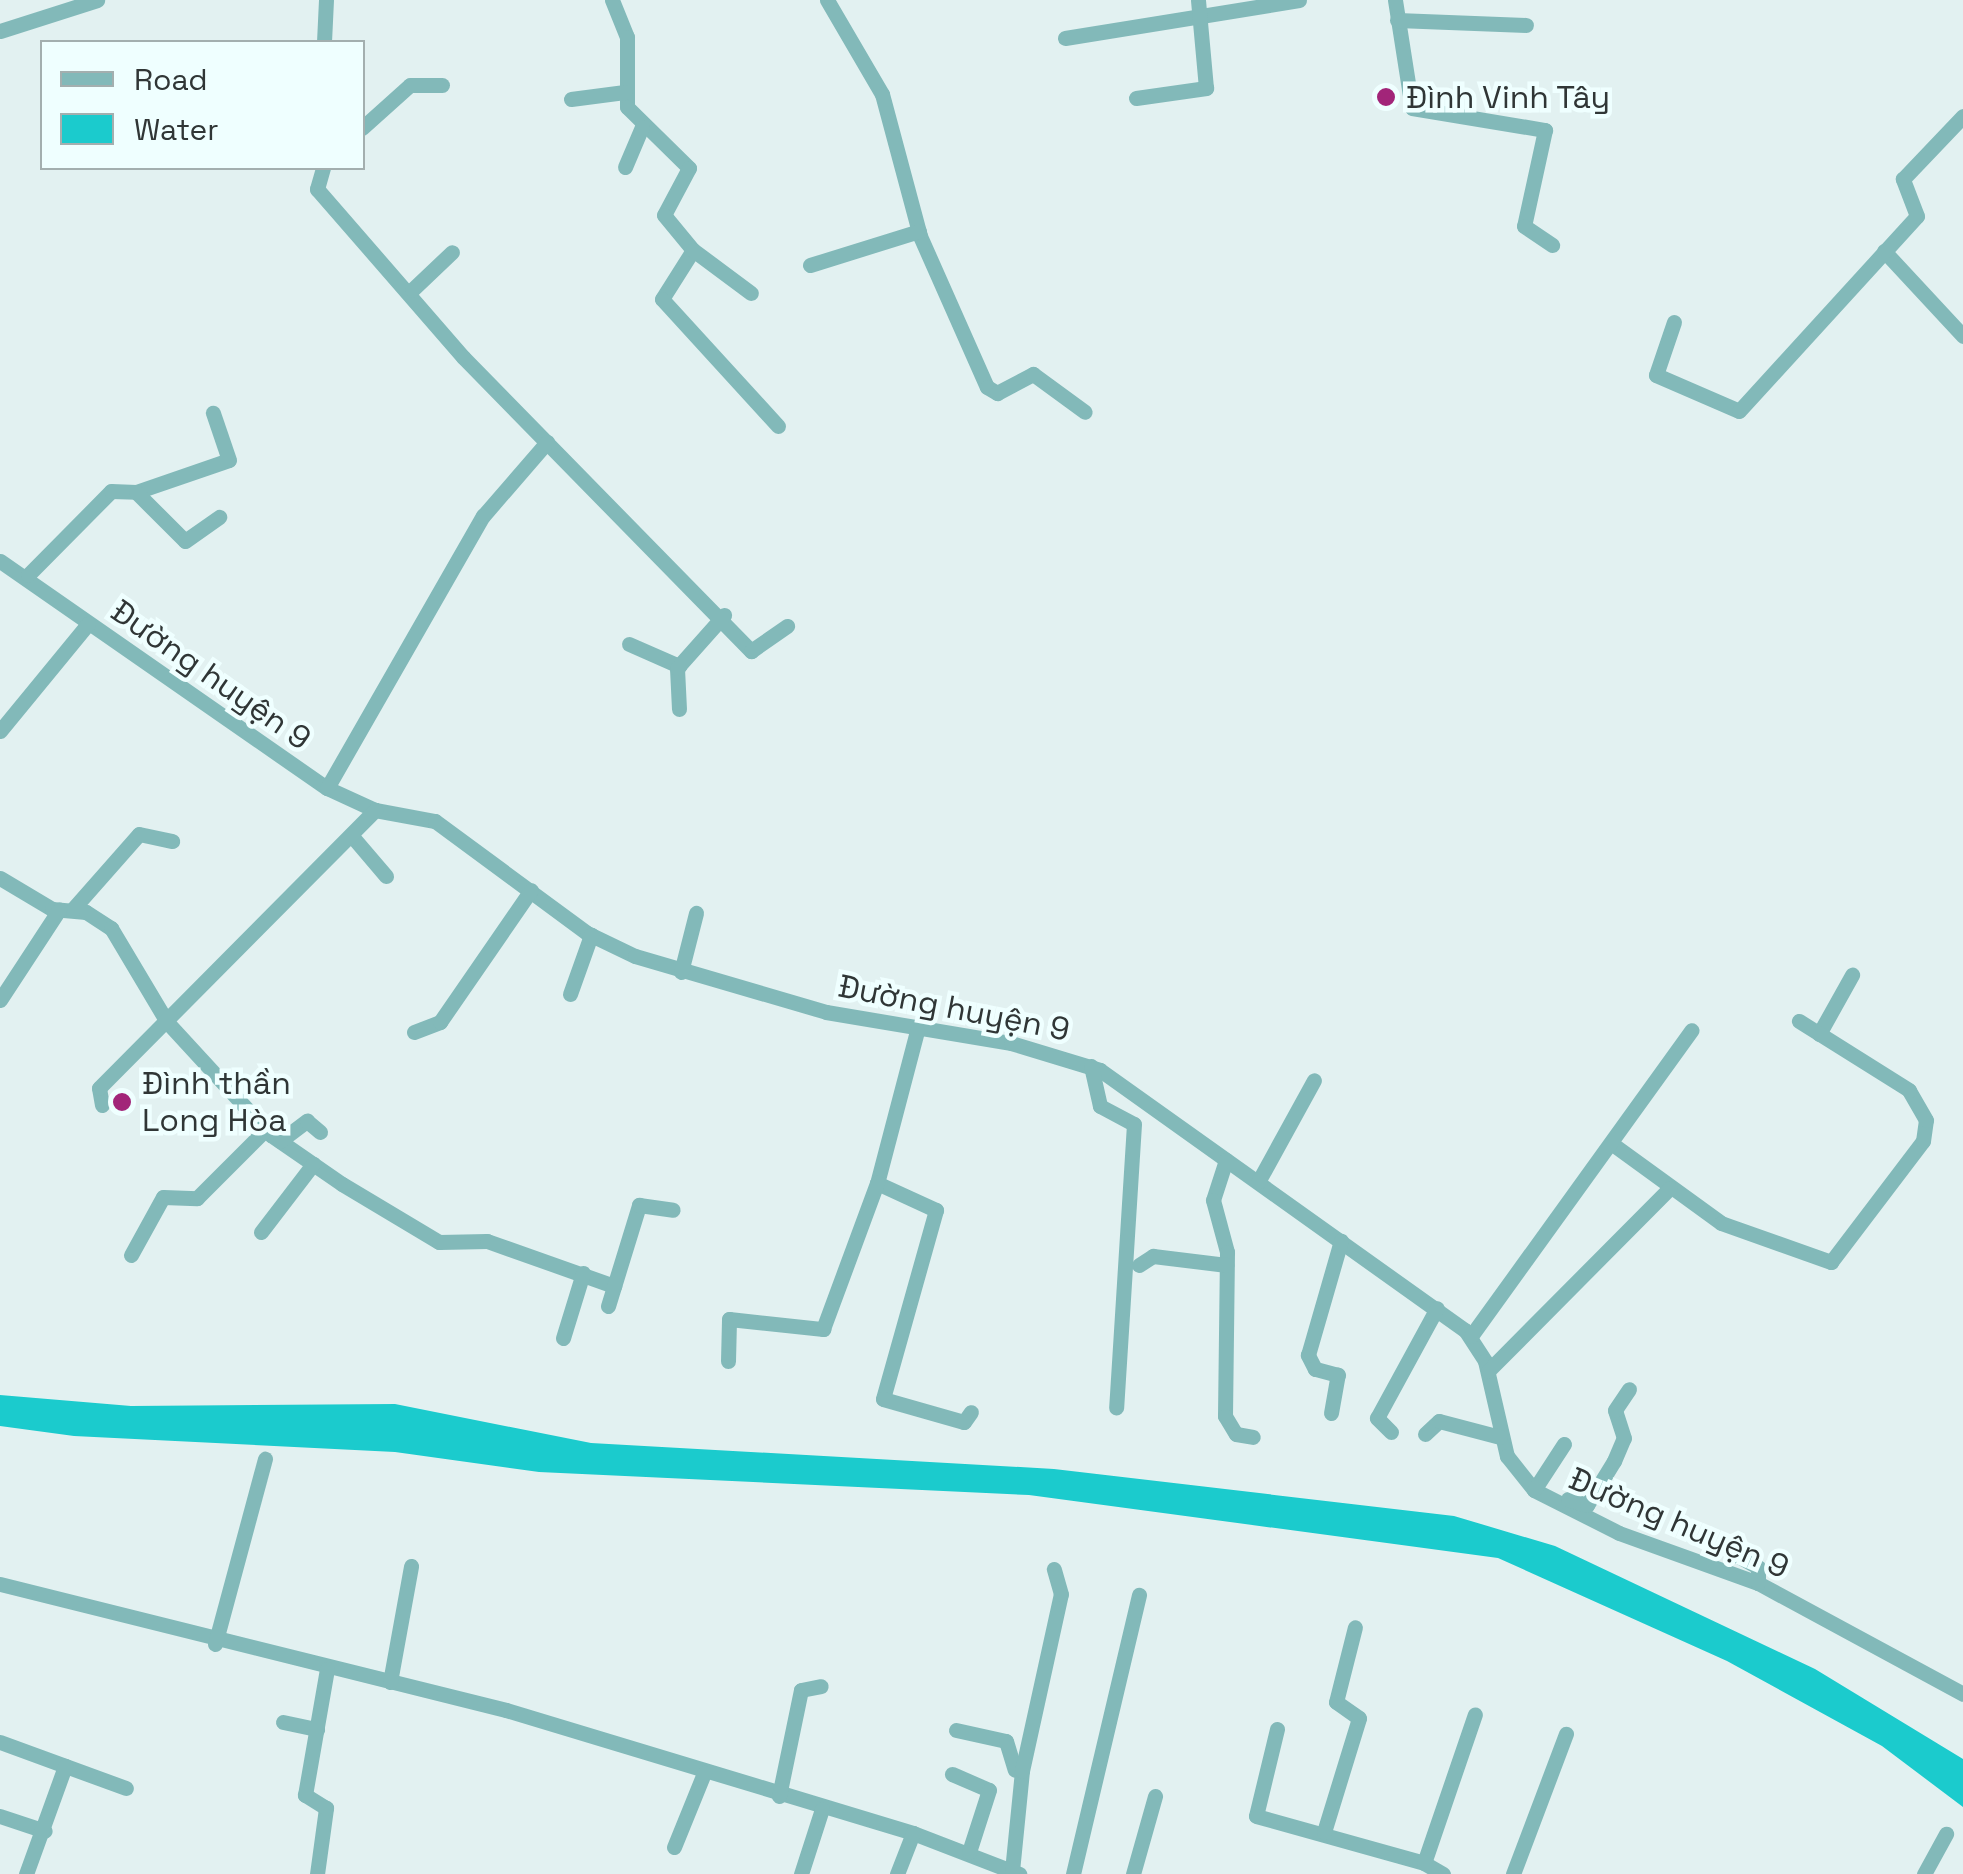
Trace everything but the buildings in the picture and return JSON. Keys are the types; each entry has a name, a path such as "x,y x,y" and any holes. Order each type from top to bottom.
{"street":[{"path":"0,31 97,0"},
{"path":"324,40 326,0"},
{"path":"612,0 626,37 625,92 642,127 689,168 664,215 693,250 751,293"},
{"path":"827,0 882,94 919,231 987,387 997,393 1033,374 1085,412"},
{"path":"1065,38 1200,8 1299,0"},
{"path":"1395,0 1412,108 1545,130 1524,226 1552,245"},
{"path":"1136,98 1206,88 1200,8"},
{"path":"1398,20 1526,25"},
{"path":"365,125 410,86 442,85"},
{"path":"571,99 625,92"},
{"path":"1674,322 1656,375 1739,411 1917,216 1905,175 1963,116"},
{"path":"625,167 642,127"},
{"path":"323,170 317,189 546,442 724,615 752,652 787,626"},
{"path":"810,265 919,231"},
{"path":"693,250 662,299 778,426"},
{"path":"1884,251 1963,336"},
{"path":"412,290 452,252"},
{"path":"28,575 107,493 136,492 229,460 214,413"},
{"path":"327,788 483,516 546,442"},
{"path":"136,492 186,541 219,517"},
{"name":"Đường huyện 9","path":"0,561 28,575 88,624 327,788 375,810 435,821 591,935 680,972 917,1031 1091,1066 1437,1308 1470,1336 1488,1371 1500,1437 1536,1486 1619,1533 1758,1583 1963,1694"},
{"path":"679,708 672,692 679,666 724,615"},
{"path":"0,731 88,624"},
{"path":"630,644 679,666"},
{"path":"102,1105 99,1088 375,810"},
{"path":"0,1000 65,910 139,834 172,841"},
{"path":"351,834 386,876"},
{"path":"0,878 111,928 165,1019 266,1129 313,1164 439,1242 487,1241 614,1286"},
{"path":"414,1032 440,1022 530,890"},
{"path":"680,972 696,913"},
{"path":"570,994 591,935"},
{"path":"1819,1034 1852,975"},
{"path":"1611,1143 1670,1188 1740,1232 1831,1262 1927,1127 1915,1095 1800,1022"},
{"path":"1470,1336 1692,1030"},
{"path":"728,1361 729,1319 823,1330 878,1183 917,1031"},
{"path":"1091,1066 1100,1106 1134,1124 1116,1407"},
{"path":"1258,1182 1314,1080"},
{"path":"280,1140 307,1122 320,1132"},
{"path":"131,1254 162,1197 197,1198 266,1129"},
{"path":"1226,1160 1213,1200 1226,1266 1225,1416 1236,1434 1252,1437"},
{"path":"261,1232 313,1164"},
{"path":"878,1183 936,1210 884,1402 964,1422 971,1412"},
{"path":"1488,1371 1670,1188"},
{"path":"608,1306 639,1206 673,1210"},
{"path":"1331,1414 1338,1375 1315,1369 1308,1355 1341,1241"},
{"path":"1139,1264 1152,1256 1226,1266"},
{"path":"562,1338 583,1274"},
{"path":"1391,1432 1378,1424 1380,1410 1437,1308"},
{"path":"1564,1444 1536,1486 1586,1505 1621,1446 1615,1410 1629,1389"},
{"path":"1425,1434 1439,1420 1500,1437"},
{"path":"215,1644 265,1459"},
{"path":"1728,1550 1758,1567 1758,1583"},
{"path":"390,1682 411,1566"},
{"path":"1013,1871 1022,1771 1060,1594 1054,1569"},
{"path":"0,1584 215,1644 390,1682 914,1833 1013,1871"},
{"path":"1073,1874 1138,1595"},
{"path":"1324,1832 1359,1718 1336,1702 1355,1627"},
{"path":"318,1874 326,1808 305,1795 327,1669"},
{"path":"779,1796 801,1690 820,1686"},
{"path":"1424,1863 1475,1714"},
{"path":"284,1722 318,1729"},
{"path":"1277,1729 1254,1812 1424,1863 1443,1874"},
{"path":"956,1730 1014,1749 1013,1871"},
{"path":"1513,1874 1566,1734"},
{"path":"0,1742 126,1788"},
{"path":"26,1874 65,1766"},
{"path":"674,1847 704,1773"},
{"path":"952,1774 989,1790 969,1852"},
{"path":"1133,1874 1156,1796"},
{"path":"802,1874 822,1809"},
{"path":"0,1816 44,1831"},
{"path":"897,1874 914,1833"},
{"path":"1924,1874 1946,1834"}],"water":[{"path":"0,1395 131,1406 395,1404 591,1443 1054,1469 1454,1516 1555,1546 1815,1669 1963,1759 1963,1807 1882,1746 1727,1661 1498,1558 1029,1495 539,1472 395,1452 74,1436 0,1426"}],"place":[{"name":"Đình Vinh Tây","path":"1386,97"},
{"name":"Đình thần Long Hòa","path":"122,1102"}]}
